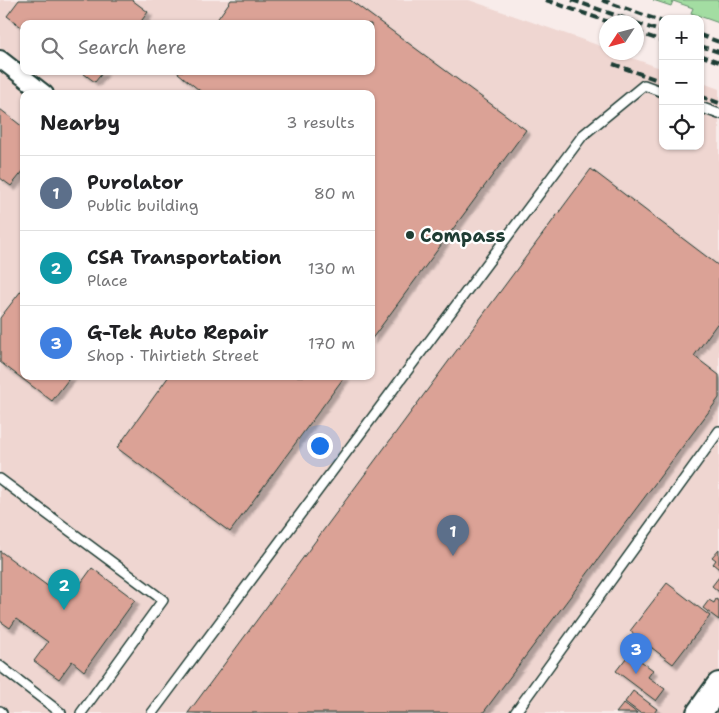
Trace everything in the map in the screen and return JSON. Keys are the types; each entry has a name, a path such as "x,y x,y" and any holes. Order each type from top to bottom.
{"street":[{"path":"0,59 20,75"},
{"path":"21,75 40,90"},
{"path":"699,713 719,685"}],"lane":[{"path":"152,713 583,135 644,85 659,91"},
{"path":"704,108 719,114"},
{"path":"515,713 719,431"},
{"path":"0,479 163,600 81,713"},
{"path":"0,666 61,713"}],"shaded area":[{"path":"0,0 469,0 599,46 599,60 638,60 659,68 659,150 704,150 704,83 719,89 719,713 0,713"}],"green space":[{"path":"653,0 719,0 719,23 704,18 704,15 691,13 693,8 673,1 671,6"}],"building":[{"path":"19,0 132,0 148,12 142,20 20,20 20,26 7,16"},
{"name":"Compass","path":"231,0 350,0 526,130 375,335 375,90 199,90 180,75 375,75 375,20 217,20"},
{"path":"85,75 101,75 95,82"},
{"path":"0,109 20,125 20,175 11,186 0,178"},
{"path":"591,169 719,266 719,321 694,356 719,375 719,398 483,713 188,713"},
{"path":"20,292 20,377 0,362 0,318"},
{"path":"24,380 68,380 52,401"},
{"path":"166,380 342,380 230,532 117,448"},
{"path":"719,549 719,569 713,564 716,560 712,557"},
{"path":"0,551 68,601 92,568 135,600 84,671 72,661 59,679 34,661 48,642 16,619 10,628 0,621"},
{"path":"719,577 719,592 712,586"},
{"path":"667,583 710,616 673,664 630,631"},
{"path":"716,599 719,601 719,620 703,608 709,600 714,603"},
{"path":"630,653 653,670 648,677 665,689 656,701 616,671"},
{"path":"633,691 657,709 654,713 640,713 625,702"},
{"path":"624,703 637,713 616,713"}],"railway":[{"path":"546,0 599,19"},
{"path":"572,0 615,15"},
{"path":"602,0 659,21"},
{"path":"644,26 659,31"},
{"path":"644,35 659,40"},
{"path":"704,36 719,42"},
{"path":"704,47 719,52"},
{"path":"704,56 719,62"},
{"path":"613,64 659,81"},
{"path":"704,97 719,103"}],"place":[{"name":"Compass","path":"410,235"},
{"name":"Purolator","path":"453,556"},
{"name":"CSA Transportation","path":"64,610"},
{"name":"G-Tek Auto Repair","path":"636,674"}]}
